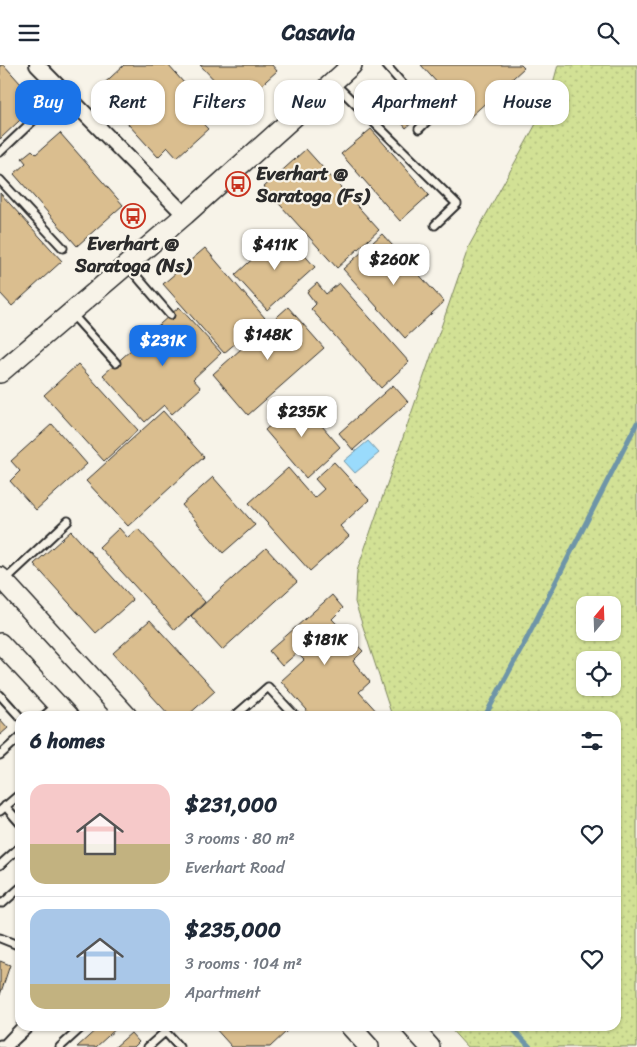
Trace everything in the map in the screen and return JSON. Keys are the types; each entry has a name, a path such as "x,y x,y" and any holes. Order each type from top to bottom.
{"main road":[{"path":"336,80 352,65"},
{"path":"0,373 185,215 286,125"},
{"path":"2,579 122,711"},
{"path":"0,643 55,711"},
{"path":"355,1031 369,1047"},
{"path":"416,1031 430,1047"}],"street":[{"path":"37,65 185,215"}],"lane":[{"path":"386,65 432,117 420,129"},
{"path":"344,92 457,204 435,225"},
{"path":"0,152 28,125"},
{"path":"0,180 64,247"},
{"path":"127,264 170,315"},
{"path":"71,312 116,363"},
{"path":"2,579 68,521"},
{"path":"241,711 268,687 290,711"},
{"path":"0,695 15,712"},
{"path":"0,755 15,742"},
{"path":"15,798 2,809 15,819"},
{"path":"0,865 15,852"},
{"path":"0,903 3,903 15,892"},
{"path":"0,938 15,944"},
{"path":"0,1044 4,1044 16,1031"},
{"path":"8,1047 26,1031"},
{"path":"60,1047 78,1031"},
{"path":"148,1047 160,1031"},
{"path":"164,1031 179,1047"}],"green space":[{"path":"558,65 637,65 637,1047 467,1047 453,1031 621,1031 621,711 390,711 355,602 357,571 469,246 535,125 569,125 569,80 554,80"}],"water":[{"path":"368,441 379,453 355,473 344,461"}],"building":[{"path":"0,65 4,65 17,80 15,80 15,125 0,139"},
{"path":"124,65 168,65 181,80 175,80 175,125 204,125 208,129 177,157 168,147 158,157 129,125 165,125 165,80 108,80"},
{"path":"200,65 272,65 277,71 264,83 264,80 214,80"},
{"path":"421,65 521,65 524,68 511,80 485,80 485,103 475,113 475,80 435,80"},
{"path":"371,129 429,195 400,221 341,154"},
{"path":"60,133 123,205 77,246 14,174 26,163 22,158 32,150 36,154"},
{"path":"306,149 379,230 337,268 264,187"},
{"path":"0,193 62,261 12,306 0,293"},
{"path":"283,231 315,267 267,310 235,275"},
{"path":"382,234 444,302 405,338 343,269"},
{"path":"205,248 265,318 224,353 163,284"},
{"path":"317,283 326,294 339,283 409,362 381,388 311,309 316,304 307,292"},
{"path":"179,307 221,353 193,379 201,388 172,414 164,405 145,422 103,375"},
{"path":"288,307 324,348 248,415 213,374"},
{"path":"78,364 138,430 104,461 44,395"},
{"path":"393,385 408,402 353,450 339,433"},
{"path":"299,399 340,447 306,478 265,430"},
{"path":"163,411 204,457 128,526 86,481"},
{"path":"52,424 87,464 36,510 10,481 20,471 11,461"},
{"path":"334,462 369,500 340,526 349,536 310,571 249,503 288,468 314,498 324,489 315,479"},
{"path":"213,477 255,525 223,553 182,505"},
{"path":"119,528 128,538 138,529 205,602 175,630 99,547"},
{"path":"71,531 133,600 96,633 34,564"},
{"path":"266,548 297,582 222,650 191,616"},
{"path":"332,595 343,608 332,619 363,651 353,661 370,682 359,692 376,711 306,711 281,681 304,660 297,653 282,666 269,651"},
{"path":"150,620 215,691 193,711 165,711 113,653"},
{"path":"0,719 8,728 0,735"},
{"path":"0,961 10,965 0,995"},
{"path":"95,1031 114,1031 96,1047 77,1047"},
{"path":"218,1031 287,1031 270,1047 232,1047"},
{"path":"131,1033 139,1042 134,1047 115,1047"}],"waterway":[{"path":"488,711 637,423"},
{"path":"515,1031 530,1047"}],"place":[{"name":"Everhart @ Saratoga (Fs)","path":"238,184"},
{"name":"Everhart @ Saratoga (Ns)","path":"133,216"}]}
